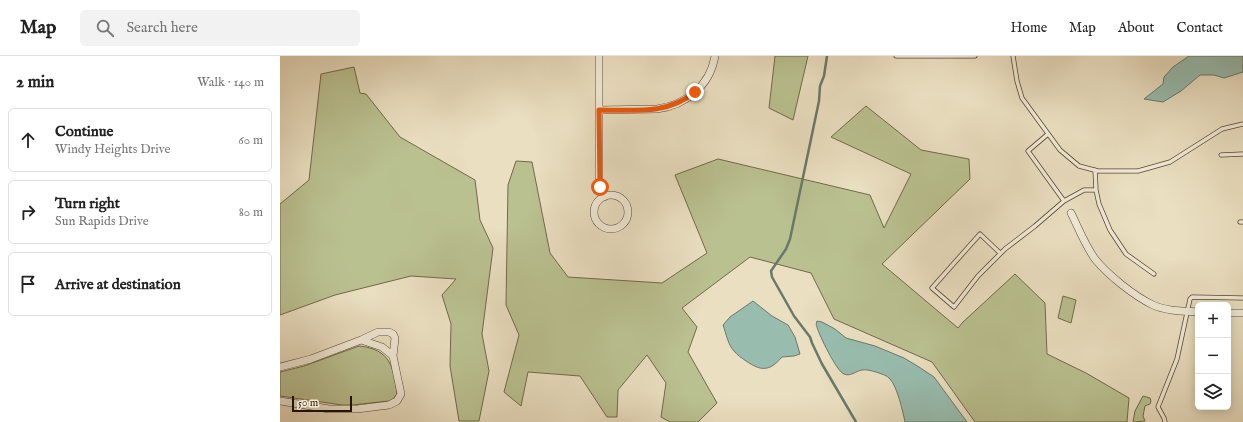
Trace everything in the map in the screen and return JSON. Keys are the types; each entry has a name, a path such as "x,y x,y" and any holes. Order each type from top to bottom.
{"street":[{"path":"599,56 599,182 604,197"},
{"path":"599,110 657,109 670,107 681,102 692,95 701,86 709,73 714,56"},
{"path":"604,197 617,197 621,199 626,206 626,218 617,228 604,228 597,223 595,219 595,206 597,202 604,197"},
{"path":"1071,213 1094,258 1106,272 1153,305 1195,312"},
{"path":"1231,313 1243,313"},
{"path":"280,367 311,359 378,332 389,332 393,334 395,338 394,356 400,394 394,404 371,408 336,410 280,401"},
{"path":"361,340 382,348 394,356"}],"lane":[{"path":"896,56 975,56"},
{"path":"1013,56 1017,81 1022,98 1060,150 1080,166 1095,170 1138,171 1170,162 1222,129 1243,124"},
{"path":"1048,134 1028,151 1064,201"},
{"path":"1221,155 1243,154"},
{"path":"1095,170 1096,190 1099,204 1110,230 1126,254 1154,274"},
{"path":"1000,253 980,234 932,288 954,307 978,276 1000,253 1036,226 1064,201 1084,190 1096,190"},
{"path":"1164,422 1164,418 1158,407 1177,359 1190,299 1192,297 1243,298"}],"shaded area":[{"path":"775,56 808,56 793,120 769,108"},
{"path":"1189,56 1243,56 1243,72 1224,78 1214,75 1200,75 1181,91 1163,102 1144,99 1163,84 1164,77 1173,67"},
{"path":"354,67 360,93 366,94 400,137 475,180 480,220 493,248 482,334 489,371 479,421 459,421 450,366 451,324 442,295 456,279 411,276 335,295 280,315 280,204 309,180 321,74"},
{"path":"866,106 921,150 969,159 970,179 882,264 958,328 1015,274 1045,303 1047,354 1086,373 1129,398 1127,422 975,422 932,362 834,319 811,273 750,257 682,308 697,327 688,352 717,403 698,422 670,422 661,417 666,383 647,355 618,390 617,417 607,417 580,376 528,372 521,406 504,392 519,335 506,305 508,185 516,161 532,162 550,253 568,277 662,283 707,253 675,175 718,159 870,195 884,228 911,174 831,137"},
{"path":"1063,296 1076,300 1071,323 1058,318"},
{"path":"753,301 772,316 788,325 795,337 800,354 782,357 773,365 761,368 756,367 741,358 735,352 729,342 723,325 730,317"},
{"path":"817,321 835,329 846,338 875,346 904,358 934,377 967,422 905,422 893,382 887,376 867,370 848,375 841,372 818,331 816,326"},
{"path":"359,346 378,351 384,355 388,361 392,368 397,394 393,399 389,401 342,405 280,396 280,372 304,366"},
{"path":"1143,396 1150,398 1151,401 1150,404 1145,406 1143,416 1145,421 1133,422 1135,411"}],"waterway":[{"path":"827,56 790,239 786,249 771,271 772,277 794,316 810,337 822,364 856,422"}],"route":[{"path":"600,187 599,110 649,110 666,108 674,106 695,92"}]}
